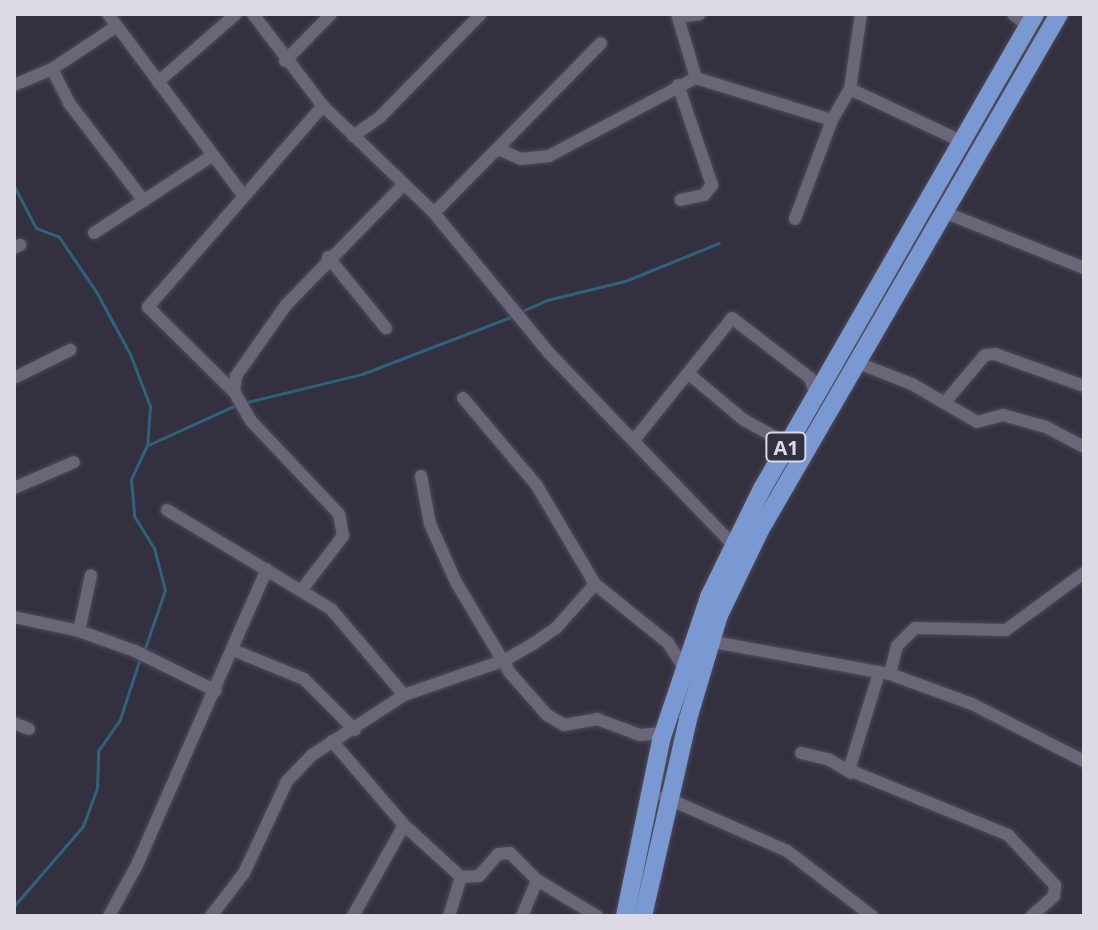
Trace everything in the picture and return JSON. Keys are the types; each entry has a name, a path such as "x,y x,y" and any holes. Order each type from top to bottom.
{"highway":[{"name":"A1","path":"625,916 708,641 760,530 1059,14"},
{"name":"A1","path":"643,916 660,796 661,740 685,669 734,546 788,444 961,141 1025,18"}],"street":[{"path":"108,14 210,157 242,194"},
{"path":"158,82 236,14"},
{"path":"253,14 285,61 323,106 434,213 524,322 734,546"},
{"path":"285,61 331,14"},
{"path":"353,136 380,117 481,14"},
{"path":"696,78 677,15 700,14"},
{"path":"795,219 832,120 850,89 861,14"},
{"path":"14,85 52,69 117,26"},
{"path":"434,213 500,150 601,43"},
{"path":"52,69 69,103 144,201"},
{"path":"500,150 521,159 549,156 696,78 832,120"},
{"path":"678,85 712,185 704,195 681,200"},
{"path":"850,89 961,141"},
{"path":"303,588 345,529 334,508 246,415 236,397 148,307 242,194 323,106"},
{"path":"94,233 210,157"},
{"path":"236,397 233,382 250,356 328,257 403,185"},
{"path":"946,213 1084,268"},
{"path":"328,257 386,328"},
{"path":"634,440 690,375 721,325 732,318 810,378 816,395"},
{"path":"14,378 70,350"},
{"path":"946,401 985,355 995,354 1084,386"},
{"path":"858,363 946,401 983,424 1003,415 1046,427 1084,447"},
{"path":"690,375 744,420 788,444"},
{"path":"463,398 537,486 595,584 668,643 685,669"},
{"path":"14,488 74,462"},
{"path":"421,476 430,524 444,559 505,660 553,721 564,725 597,719 640,735 662,733 661,740"},
{"path":"167,510 303,588 356,633 404,695"},
{"path":"109,916 216,691 267,569"},
{"path":"851,773 884,673 897,646 915,628 1006,630 1084,573"},
{"path":"79,631 91,575"},
{"path":"211,916 244,873 287,781 332,741 355,730 404,695 505,660 556,628 595,584"},
{"path":"14,617 79,631 135,651 216,691"},
{"path":"708,641 884,673 972,704 1084,761"},
{"path":"233,650 304,679 355,730"},
{"path":"14,723 29,729"},
{"path":"332,741 404,825 461,877 479,876 503,852 537,880 597,916"},
{"path":"801,753 828,759 851,773 1008,835 1055,885 1054,896 1032,916"},
{"path":"660,796 787,851 872,916"},
{"path":"353,916 404,825"},
{"path":"449,916 461,877"},
{"path":"522,916 537,880"}],"waterway":[{"path":"14,186 36,228 59,237 97,293 130,354 150,406 147,445 131,479 134,516 154,548 165,590 144,651"},
{"path":"520,312 547,300 625,281 719,243"},
{"path":"243,403 362,374 513,316"},
{"path":"148,445 236,405"},
{"path":"14,906 83,826 97,788 98,751 120,719 140,658"}]}
